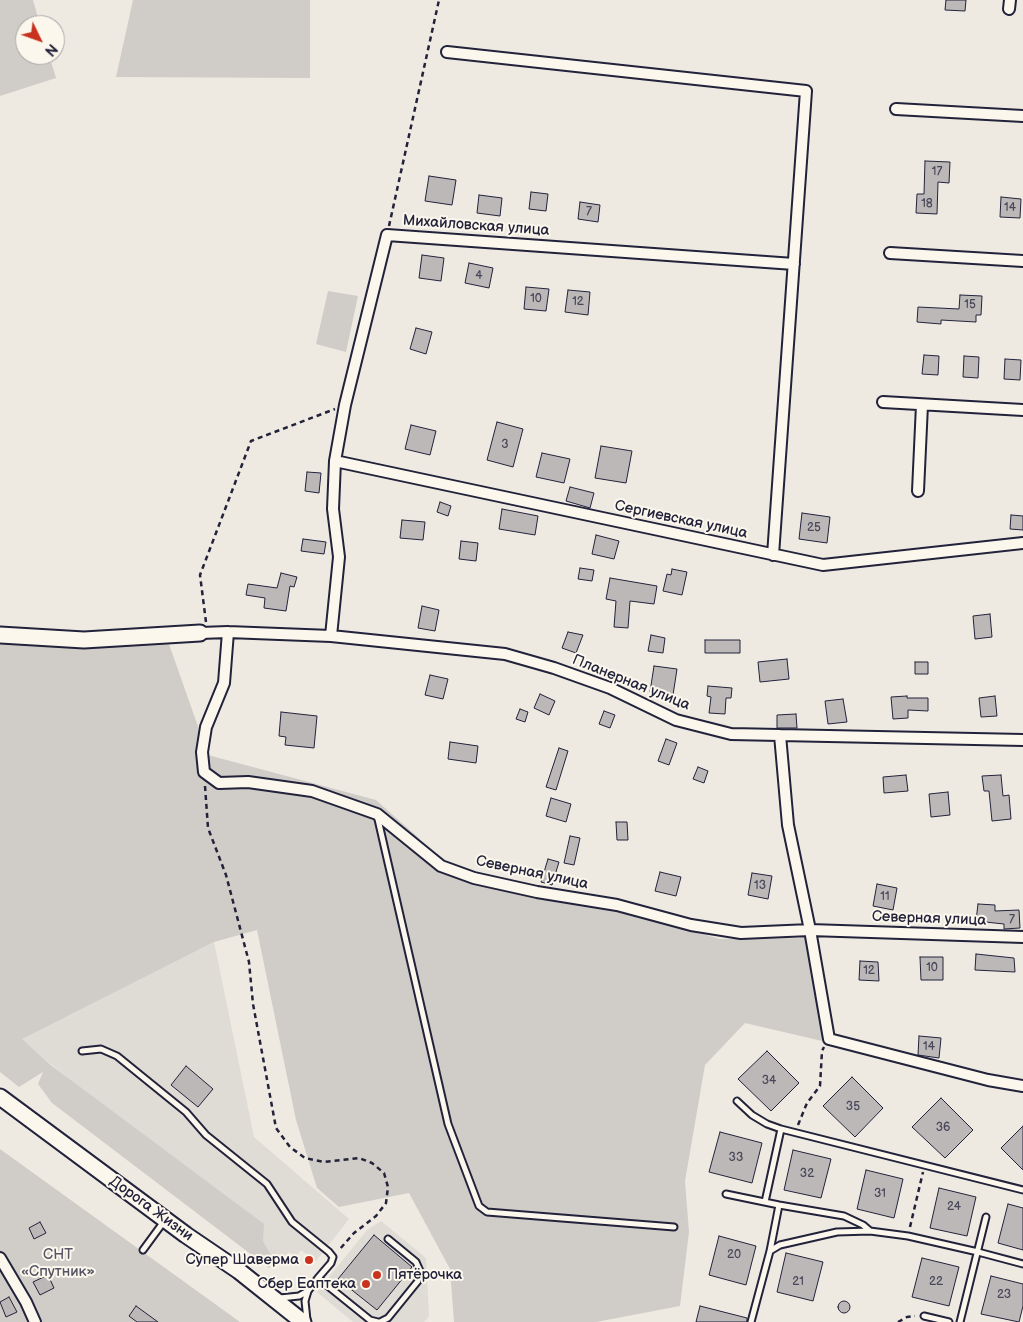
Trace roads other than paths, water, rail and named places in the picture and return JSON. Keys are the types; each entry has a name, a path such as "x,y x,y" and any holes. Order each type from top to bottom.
{"main road":[{"path":"0,635 84,640 204,633"},
{"name":"Дорога Жизни","path":"0,1096 166,1220 239,1271 303,1322"}],"street":[{"path":"447,52 806,91 773,555"},
{"path":"896,109 1023,116"},
{"name":"Михайловская улица","path":"331,636 339,557 333,508 335,461 345,405 387,235 794,264"},
{"path":"890,253 1023,261"},
{"path":"883,402 1023,410"},
{"path":"918,491 922,404"},
{"name":"Сергиевская улица","path":"335,461 822,565 1023,543"},
{"name":"Планерная улица","path":"204,633 228,632 331,636 505,654 554,668 610,688 676,720 732,734 1023,740"},
{"name":"Северная улица","path":"228,632 224,683 206,727 202,752 204,772 219,783 248,782 312,791 377,814 441,866 474,878 617,906 691,925 740,933 810,930 1023,937"},
{"path":"780,735 788,825 810,930 829,1039 988,1080 1023,1086"},
{"path":"0,1258 26,1302 35,1322"}],"lane":[{"path":"377,814 448,1124 479,1206 487,1212 674,1227"},
{"path":"82,1051 101,1049 117,1056 186,1112 206,1135 267,1184 292,1222 329,1252 332,1257 331,1263 308,1291 290,1298 272,1297"},
{"path":"737,1100 752,1115 767,1124 781,1129 1023,1190"},
{"path":"765,1202 781,1129"},
{"path":"726,1194 844,1216 863,1225 870,1231"},
{"path":"751,1322 770,1251 779,1205"},
{"path":"960,1322 986,1217"},
{"path":"143,1250 166,1220"},
{"path":"770,1251 780,1245 837,1232 870,1231 908,1236 1023,1264"},
{"path":"318,1278 370,1320 379,1322 388,1318 418,1281 420,1271 416,1262 388,1239"},
{"path":"308,1291 306,1310 308,1322"},
{"path":"924,1316 949,1322"}],"place":[{"name":"Супер Шаверма","path":"309,1260"},
{"name":"Пятёрочка","path":"377,1275"},
{"name":"Сбер Еаптека","path":"366,1284"}],"park label":[{"name":"СНТ «Спутник»","path":"58,1264"}]}
